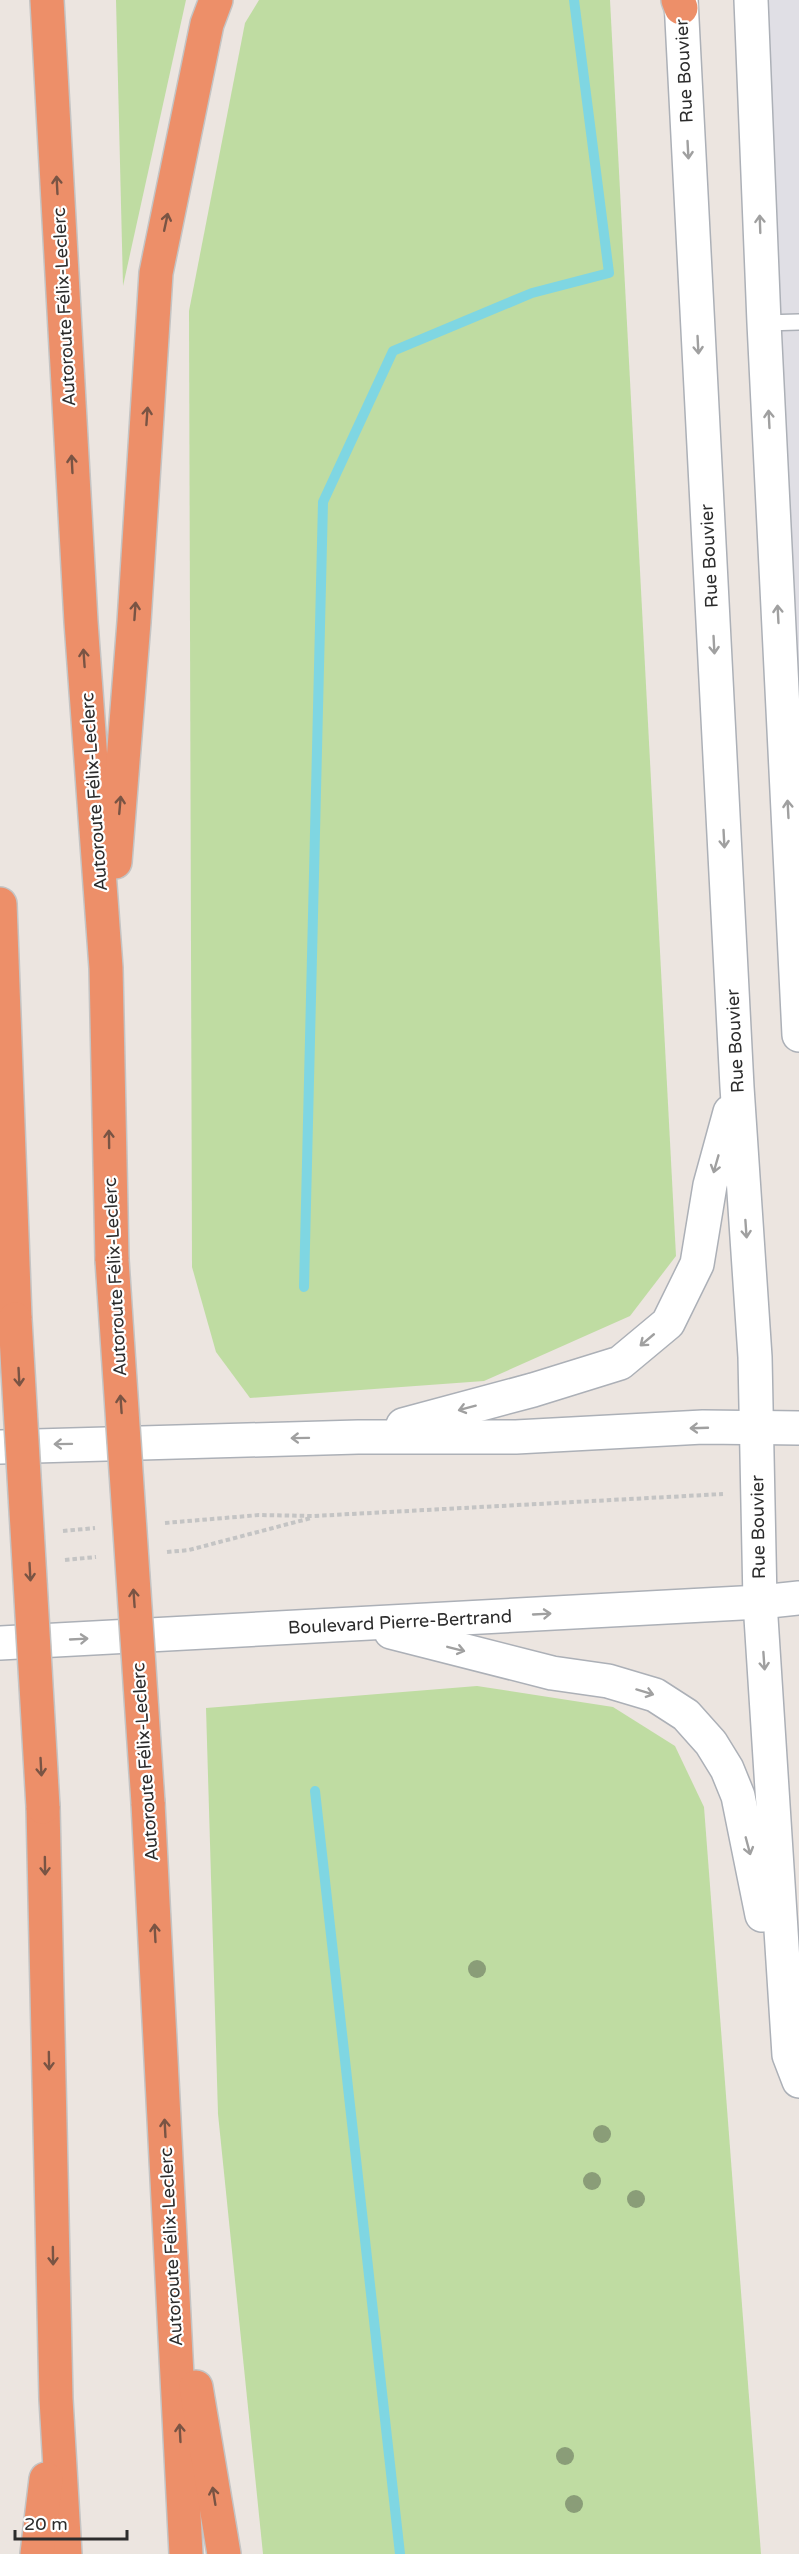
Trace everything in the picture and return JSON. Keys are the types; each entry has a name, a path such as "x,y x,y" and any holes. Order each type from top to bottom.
{"highway":[{"name":"Autoroute Félix-Leclerc","path":"47,0 81,610 106,968 112,1260 148,1803 186,2554"},
{"path":"106,968 135,622 156,273 207,24 216,0"},
{"path":"0,904 13,1281 43,1807 56,2400 65,2554"},
{"path":"0,1229 13,1281"},
{"path":"170,2228 224,2554"},
{"path":"37,2554 56,2400"}],"street":[{"path":"751,0 764,323 799,1035"},
{"name":"Rue Bouvier","path":"680,3 757,1426 756,1491 760,1602 789,2055 799,2081"},
{"path":"358,1437 533,1390 620,1363 668,1323 697,1264 710,1185 737,1087"},
{"path":"0,1447 358,1437 516,1437 757,1426 799,1428"},
{"name":"Boulevard Pierre-Bertrand","path":"0,1643 760,1602 799,1598"},
{"path":"358,1624 552,1673 608,1681 655,1695 686,1715 711,1743 727,1769 738,1796 770,1955 785,1994"}],"lane":[{"path":"764,323 799,322"}],"path":[{"path":"314,1516 722,1494"}],"shaded area":[{"path":"753,0 799,0 799,963"}],"green space":[{"path":"116,0 186,0 123,286"},
{"path":"259,0 610,0 676,1256 630,1316 484,1381 250,1398 216,1352 192,1267 189,311 245,23"},
{"path":"477,1686 613,1707 675,1746 704,1807 761,2554 263,2554 218,2114 206,1708"}],"waterway":[{"path":"304,1287 323,502 393,351 532,293 609,273 574,0"},
{"path":"315,1791 400,2554"}]}
